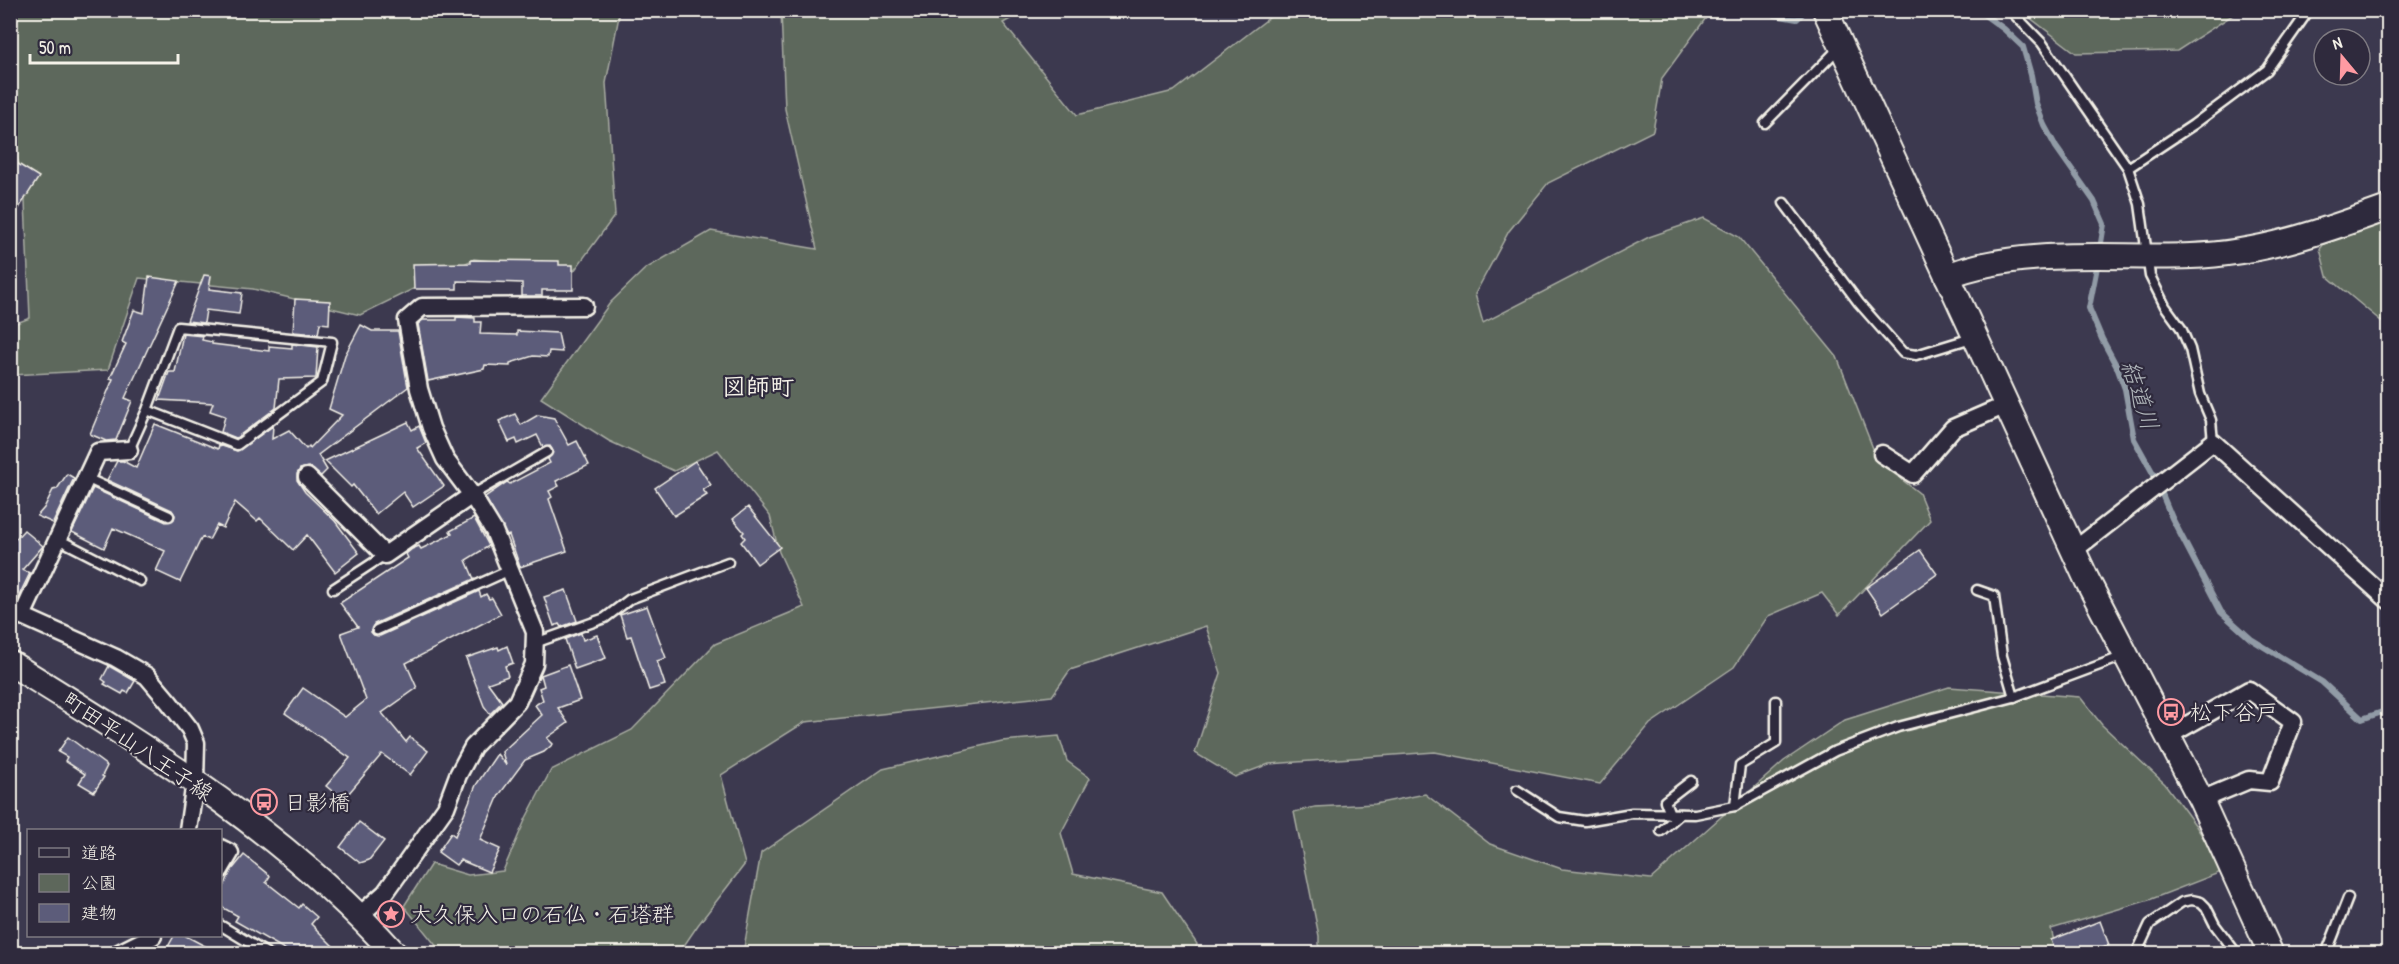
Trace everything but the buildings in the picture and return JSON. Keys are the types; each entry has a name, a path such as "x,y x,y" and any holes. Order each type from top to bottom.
{"street":[{"path":"1826,12 2073,551 2201,800 2271,954"},
{"path":"1947,276 1978,265 2001,262 2087,257 2192,256 2237,252 2275,245 2330,229 2388,208"},
{"path":"360,915 385,893 446,807 458,775 473,747 517,702 534,664 536,632 494,531 472,495 445,459 430,428 419,389 407,320 422,307 584,306"},
{"path":"1881,454 1913,474 1953,428 2006,405"},
{"path":"2073,551 2213,442 2388,600"},
{"path":"129,450 98,452 58,539 16,614 116,658 147,676 190,729 196,743 195,782 188,829"},
{"path":"307,477 385,555 472,495"},
{"name":"町田平山八王子線","path":"10,663 163,758 278,844 360,915 395,954"},
{"path":"2168,736 2249,690 2293,722 2270,782 2248,780 2201,800"},
{"path":"222,849 230,852 222,866"},
{"path":"117,954 151,937"}],"lane":[{"path":"2010,10 2042,43 2128,168 2140,204 2150,276 2156,291 2181,328 2190,349 2200,394 2211,420 2213,442"},
{"path":"2128,168 2193,125 2267,70 2309,10"},
{"path":"1764,123 1841,45"},
{"path":"1784,203 1859,303 1903,353 1916,355 1975,337"},
{"path":"129,450 147,410 178,327 332,342 322,382 237,445 147,410"},
{"path":"472,495 547,452"},
{"path":"86,478 169,516"},
{"path":"58,539 140,581"},
{"path":"333,589 385,555"},
{"path":"535,644 605,618 630,599 728,562"},
{"path":"377,630 510,570"},
{"path":"1977,590 1994,596 2002,656 2014,697"},
{"path":"1517,790 1559,817 1586,821 1632,813 1695,814 1735,806 1835,751 1898,728 2014,697 2127,655"},
{"path":"1735,806 1740,765 1776,743 1776,701"},
{"path":"1670,814 1665,801 1691,781"},
{"path":"1661,831 1680,814"},
{"path":"2326,954 2348,898"},
{"path":"2136,954 2150,924 2182,902 2192,900 2201,902 2206,907 2236,954"},
{"path":"222,926 268,954"}],"green space":[{"path":"11,11 620,11 606,83 615,215 574,271 474,259 360,315 253,289 139,278 108,370 11,375 11,325 30,318 24,178 11,142"},
{"path":"781,11 1025,11 1003,23 1077,115 1174,91 1278,11 1711,11 1662,78 1653,131 1548,183 1509,231 1475,294 1483,323 1649,237 1704,218 1739,237 1837,357 1878,461 1919,493 1930,520 1839,615 1822,593 1768,616 1734,667 1650,724 1600,784 1435,752 1269,764 1235,777 1195,753 1221,673 1206,626 1070,670 1052,696 805,722 721,775 745,864 679,953 442,953 404,906 431,864 468,875 503,871 526,818 551,770 632,730 715,644 804,607 779,552 770,516 718,450 674,471 609,441 541,398 610,303 645,269 711,231 817,249 785,109"},
{"path":"2021,11 2239,11 2177,51 2076,53"},
{"path":"2388,208 2388,327 2327,276 2320,249 2341,222"},
{"path":"1949,687 2080,697 2102,725 2165,784 2196,826 2224,871 2149,900 2051,929 2057,953 1319,953 1319,936 1294,812 1315,807 1375,804 1425,794 1490,844 1562,869 1651,879 1784,761 1845,720"},
{"path":"1059,736 1067,761 1090,778 1061,833 1073,874 1162,892 1197,944 1194,953 743,953 761,853 883,769 1002,741"}],"waterway":[{"name":"結道川","path":"1769,10 1775,15 1797,19 1806,10"},
{"name":"結道川","path":"1978,10 2004,29 2023,47 2036,104 2044,125 2056,147 2094,201 2104,224 2100,249"},
{"name":"結道川","path":"2098,262 2089,308 2125,389 2134,439 2221,612 2251,639 2322,682 2362,719 2388,710"}],"place":[{"name":"松下谷戸","path":"2171,712"},
{"name":"日影橋","path":"264,802"},
{"name":"大久保入口の石仏・石塔群","path":"391,914"}],"district":[{"name":"図師町","path":"758,386"}]}
